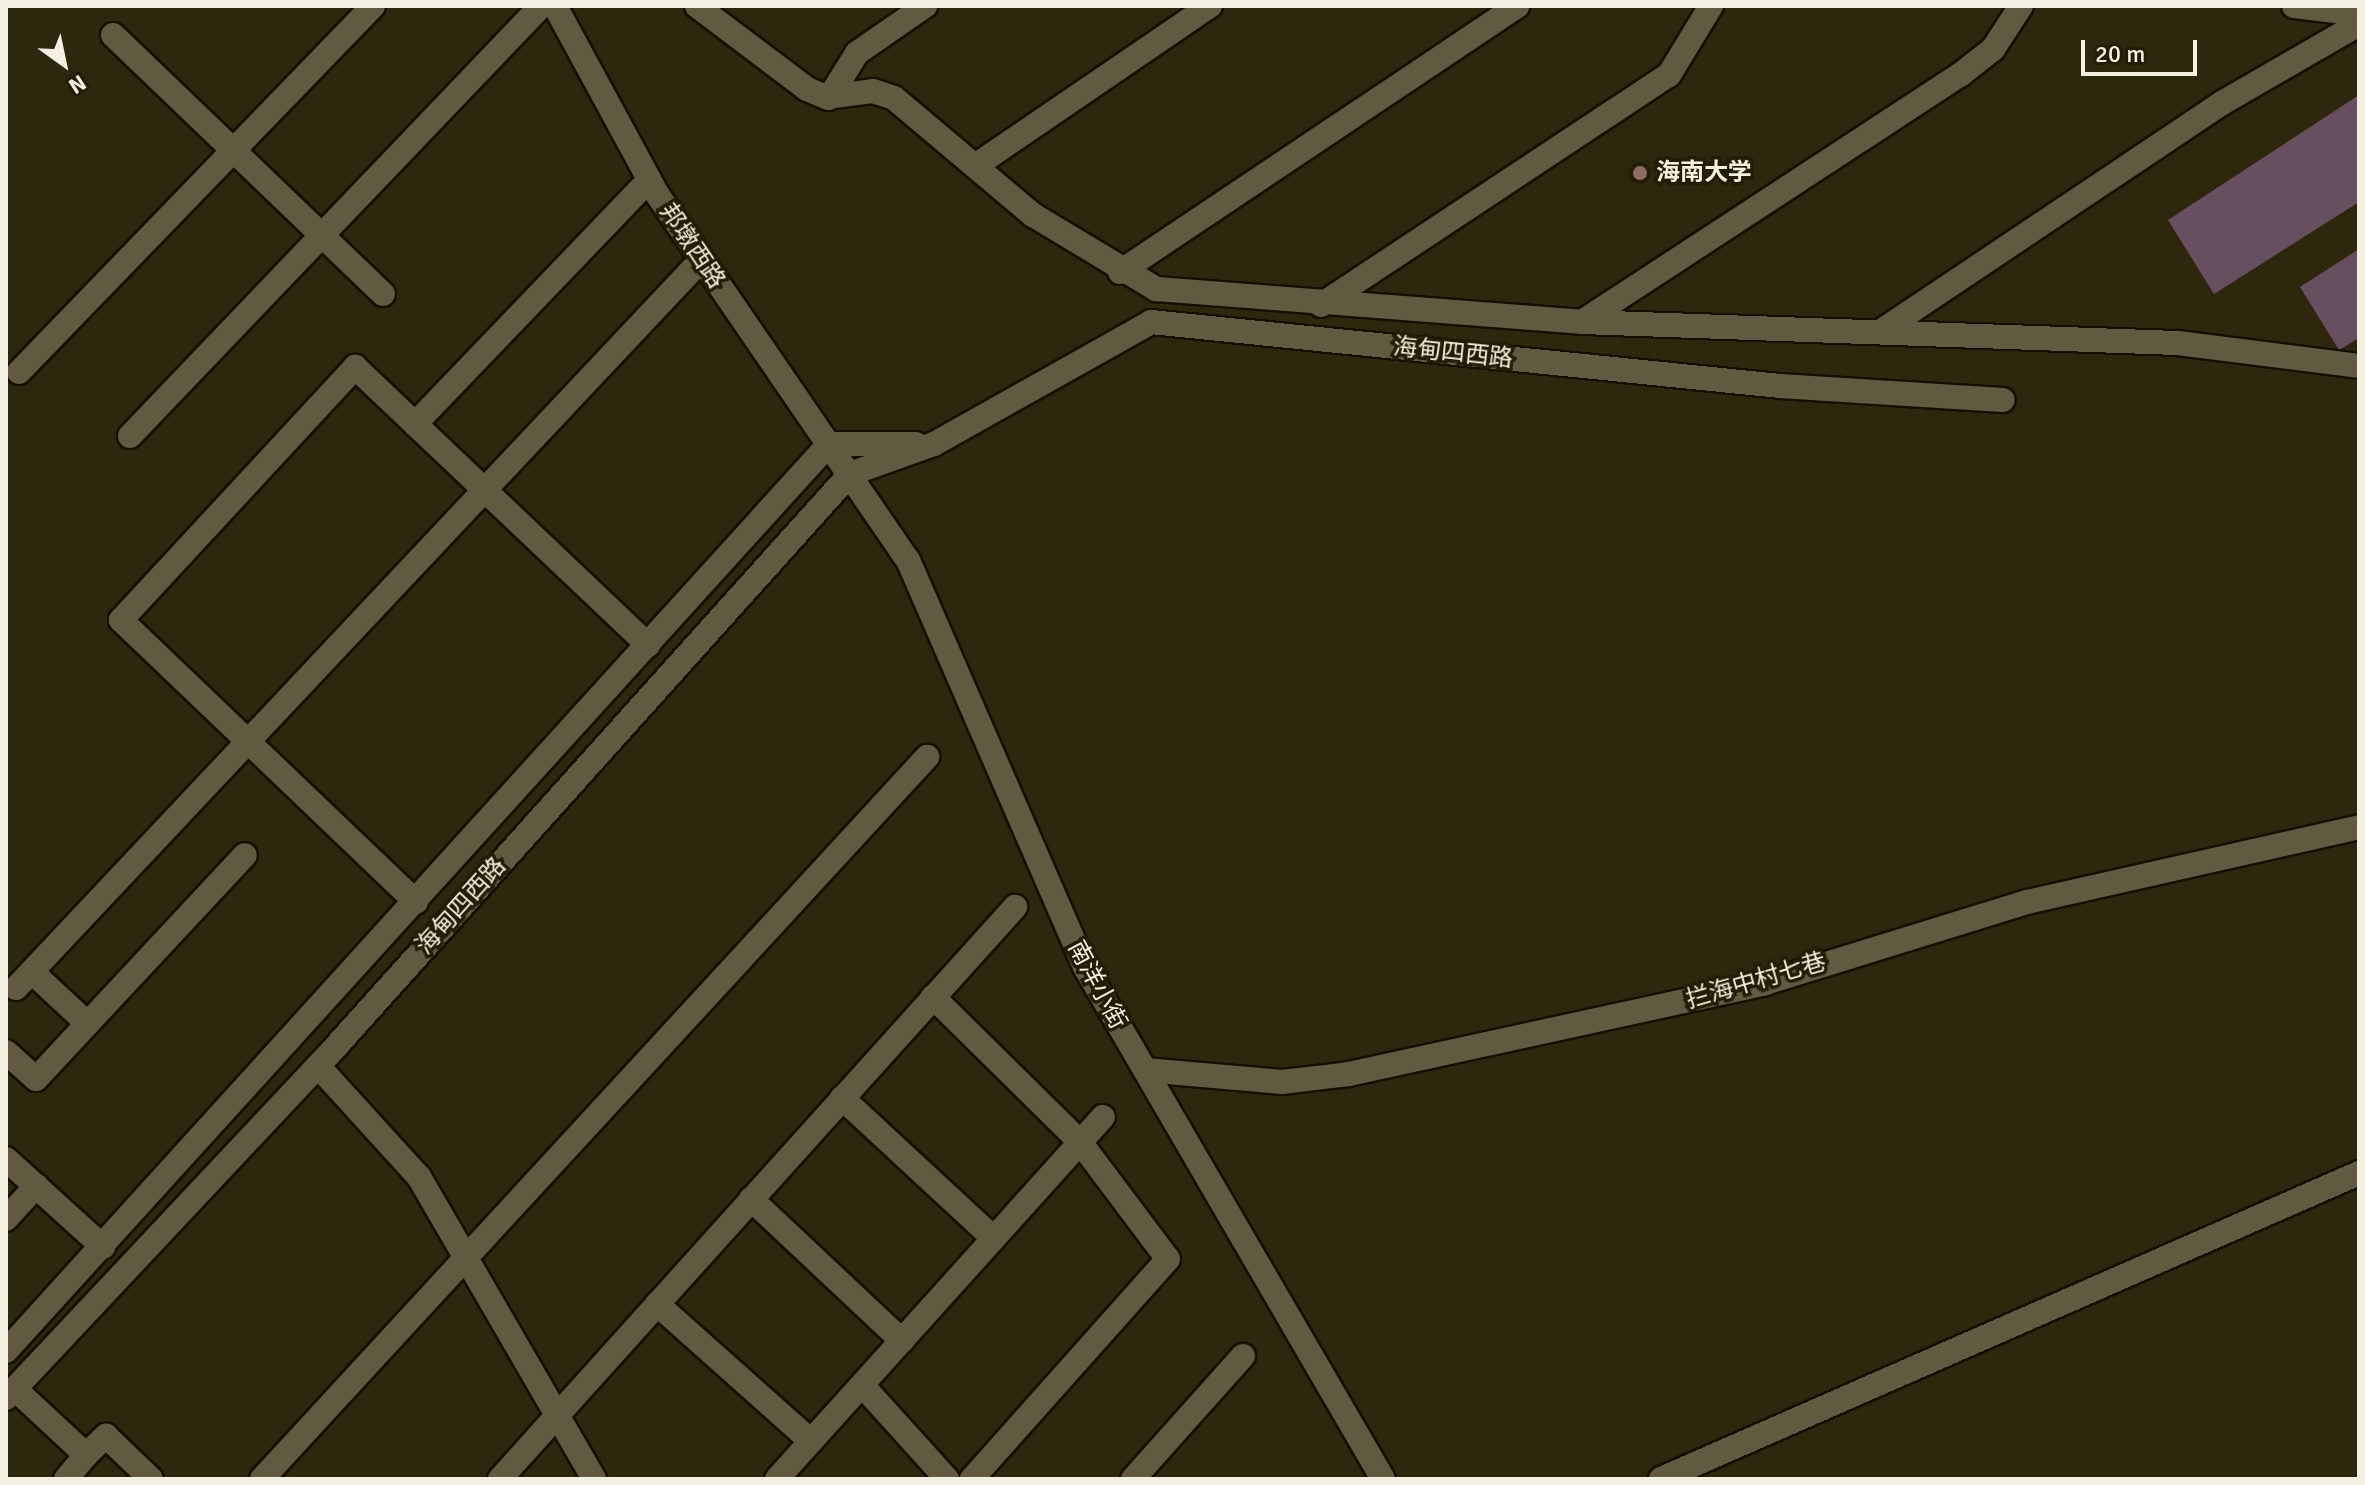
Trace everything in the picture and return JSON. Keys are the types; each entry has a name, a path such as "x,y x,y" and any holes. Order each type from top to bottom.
{"street":[{"path":"19,372 373,6"},
{"path":"130,436 541,6"},
{"name":"邦墩西路","path":"555,6 649,180 850,474"},
{"path":"697,6 807,89 829,98 884,93 978,164 1033,215 1120,272 1188,295 1582,322 2178,343 2359,366"},
{"path":"829,98 857,53 925,6"},
{"path":"978,164 1210,6"},
{"path":"1120,272 1517,6"},
{"path":"1321,305 1669,75 1711,6"},
{"path":"1582,322 1960,75 1993,49 2021,6"},
{"path":"2294,6 2359,14"},
{"path":"1880,332 2222,103 2359,24"},
{"path":"113,35 383,294"},
{"path":"415,424 649,180"},
{"path":"88,1024 24,980 701,260"},
{"name":"海甸四西路","path":"10,1393 318,1066 850,474 934,444 1151,322 1780,386 2003,400"},
{"path":"416,902 121,620 355,367 648,645"},
{"name":"海甸四西路","path":"6,1351 829,444 934,444"},
{"name":"南洋小街","path":"850,474 908,560 1033,855 1145,1070 1383,1479"},
{"path":"262,1479 927,757"},
{"name":"拦海中村七巷","path":"1145,1070 1282,1082 1349,1074 1765,983 2027,902 2359,827"},
{"path":"6,1052 36,1079 245,855"},
{"path":"500,1479 1015,907"},
{"path":"933,997 1080,1142 1168,1259 972,1479"},
{"path":"318,1066 419,1177 467,1255 553,1419 594,1479"},
{"path":"842,1098 993,1238"},
{"path":"777,1479 1103,1117"},
{"path":"6,1159 103,1247"},
{"path":"1661,1479 2359,1173"},
{"path":"6,1219 36,1186"},
{"path":"751,1199 902,1341"},
{"path":"657,1304 811,1441"},
{"path":"1133,1479 1243,1356"},
{"path":"862,1385 947,1479"},
{"path":"10,1393 86,1455"},
{"path":"66,1479 106,1436 151,1479"}],"building":[{"path":"2359,95 2359,202 2214,294 2168,220"},
{"path":"2359,249 2359,338 2339,350 2300,287"}],"place":[{"name":"海南大学","path":"1640,173"}]}
